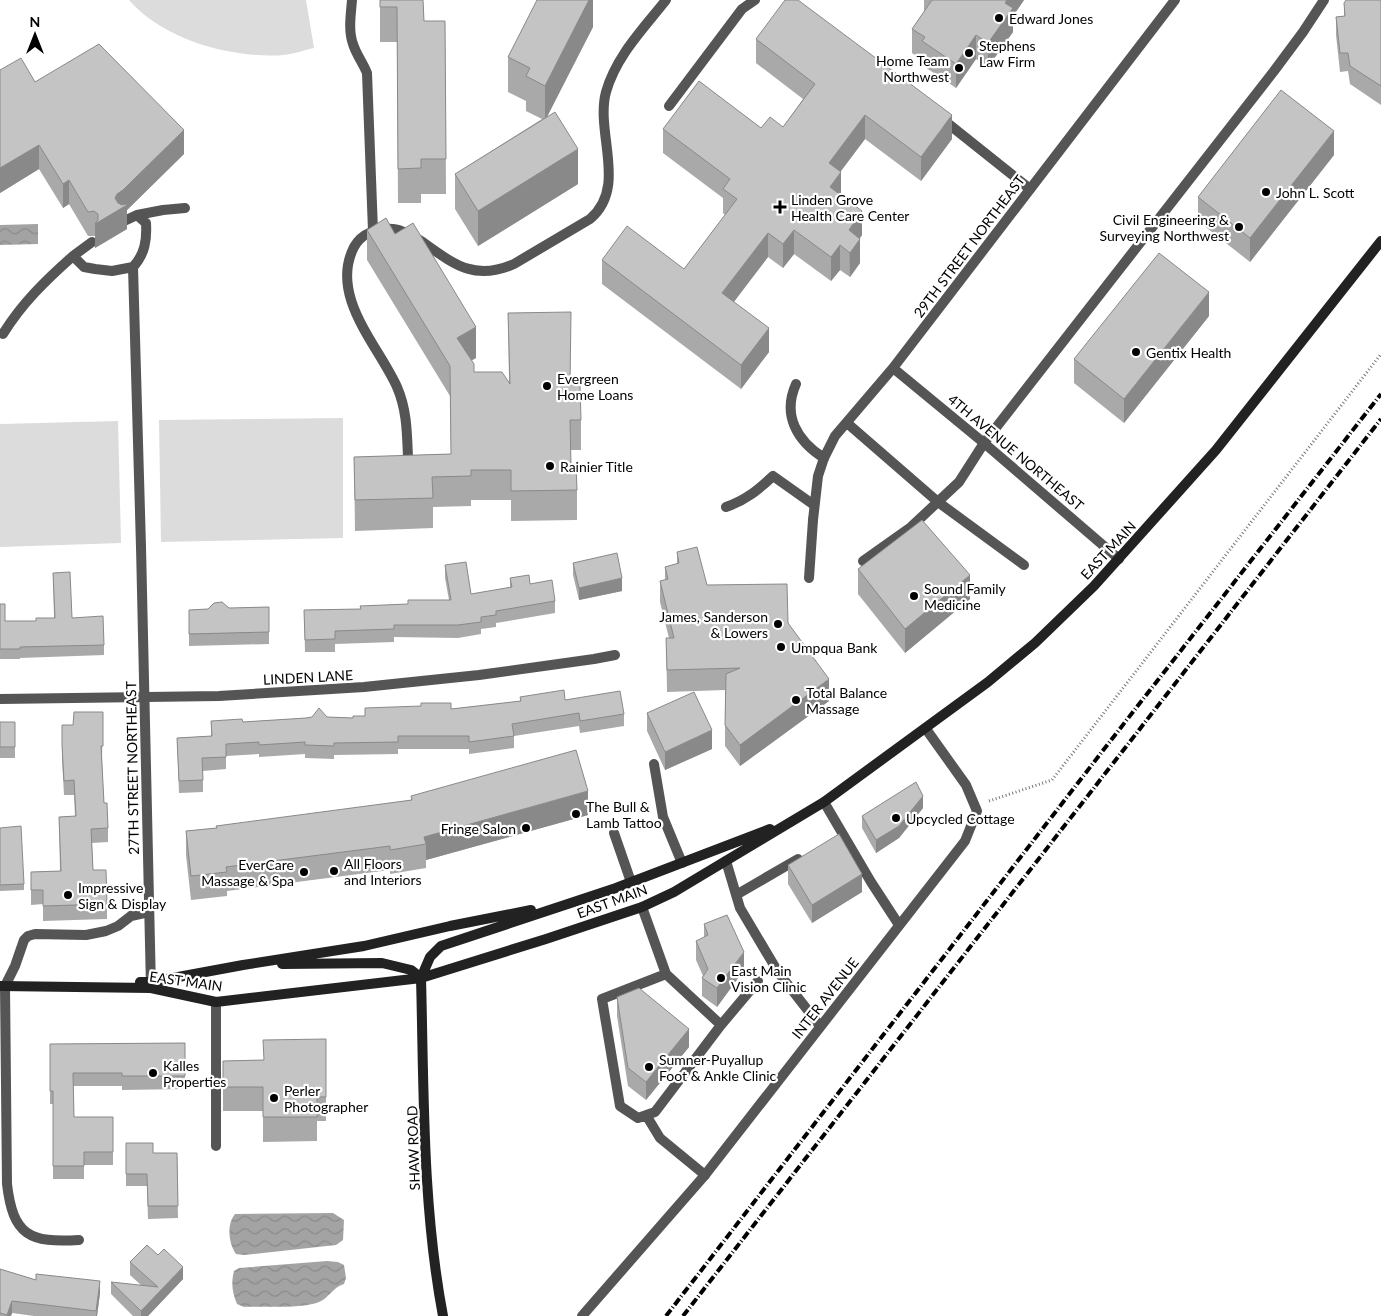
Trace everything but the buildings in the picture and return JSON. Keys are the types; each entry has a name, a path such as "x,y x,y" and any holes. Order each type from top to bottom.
{"main road":[{"name":"EAST MAIN","path":"151,985 216,1002 421,978 642,907 674,892 798,818 824,802 926,729 988,682 1035,643 1094,586 1216,450 1381,241"},
{"name":"EAST MAIN","path":"421,978 430,957 441,946 616,888 798,818"},
{"name":"EAST MAIN","path":"3,986 151,985 243,965 364,946 450,926 525,912 616,888"},
{"name":"EAST MAIN","path":"243,965 382,963 411,970 421,978"},
{"name":"SHAW ROAD","path":"421,978 426,1156 430,1224 442,1313"}],"street":[{"path":"352,0 350,33 353,46 363,61 367,73 373,231"},
{"path":"408,458 406,416 397,388 354,310 348,290 348,270 353,250 364,236 373,231 395,229 408,234 460,267 484,272 506,268 514,264 598,213 604,204 608,189 609,168 604,121 606,92 623,54 666,0"},
{"path":"668,106 742,10 755,0"},
{"name":"29TH STREET NORTHEAST","path":"808,578 818,476 824,458 836,436 893,368 1174,0"},
{"path":"863,561 910,528 959,482 984,442 1286,55 1324,0"},
{"path":"932,110 1030,189"},
{"path":"122,222 137,215 185,208"},
{"path":"73,256 84,267 112,271 133,267 140,259 147,237 146,223 137,215"},
{"path":"3,334 24,304 43,283 92,242"},
{"name":"27TH STREET NORTHEAST","path":"133,267 151,985"},
{"name":"4TH AVENUE NORTHEAST","path":"893,368 984,442 1119,559"},
{"path":"796,384 791,399 796,431 803,442 824,458"},
{"path":"846,423 938,502 1024,565"},
{"path":"726,506 743,501 773,476 814,506"},
{"name":"LINDEN LANE","path":"0,700 219,696 364,687 479,675 615,655"},
{"path":"926,729 966,785 974,806"},
{"path":"654,764 663,818 682,863"},
{"path":"824,802 839,836 899,925"},
{"name":"INTER AVENUE","path":"582,1316 705,1175 965,841 977,811 974,806"},
{"path":"614,833 631,882"},
{"path":"736,894 810,853"},
{"path":"726,861 740,908 778,972 820,1026"},
{"path":"642,907 666,974 721,1025"},
{"path":"79,1240 48,1241 36,1238 21,1227 11,1210 7,1184 3,986 15,966 24,940 28,936 35,934 86,935 106,931 118,926 131,916 149,912"},
{"path":"666,974 602,999 620,1106 638,1118 655,1112 721,1025 758,981"},
{"path":"216,1002 216,1146"},
{"path":"646,1115 660,1138 705,1175"}],"path":[{"path":"974,806 1052,780 1381,354"}],"shaded area":[{"path":"129,0 306,0 314,48 288,54 264,55 222,50 200,44 160,26 143,14"},
{"path":"343,418 343,538 161,542 159,420"},
{"path":"118,421 121,543 0,547 0,424"}],"water":[{"path":"38,224 38,244 0,245 0,225"},
{"path":"333,1213 344,1220 343,1240 336,1245 244,1255 236,1254 232,1245 230,1223 235,1214"},
{"path":"327,1261 338,1262 344,1265 346,1278 344,1284 319,1302 303,1306 283,1307 244,1307 237,1304 232,1280 234,1271 239,1268"}],"railway":[{"path":"666,1316 1381,394"},
{"path":"683,1316 1381,419"}],"place":[{"name":"Edward Jones","path":"999,18"},
{"name":"Stephens Law Firm","path":"969,53"},
{"name":"Home Team Northwest","path":"959,68"},
{"name":"John L. Scott","path":"1266,192"},
{"name":"Linden Grove Health Care Center","path":"780,207"},
{"name":"Civil Engineering & Surveying Northwest","path":"1239,227"},
{"name":"Gentix Health","path":"1136,352"},
{"name":"Evergreen Home Loans","path":"547,386"},
{"name":"Rainier Title","path":"550,466"},
{"name":"Sound Family Medicine","path":"914,596"},
{"name":"James, Sanderson & Lowers","path":"778,624"},
{"name":"Umpqua Bank","path":"781,647"},
{"name":"Total Balance Massage","path":"796,700"},
{"name":"The Bull & Lamb Tattoo","path":"576,814"},
{"name":"Upcycled Cottage","path":"896,818"},
{"name":"Fringe Salon","path":"526,828"},
{"name":"All Floors and Interiors","path":"334,871"},
{"name":"EverCare Massage & Spa","path":"304,872"},
{"name":"Impressive Sign & Display","path":"68,895"},
{"name":"East Main Vision Clinic","path":"721,978"},
{"name":"Sumner-Puyallup Foot & Ankle Clinic","path":"649,1067"},
{"name":"Kalles Properties","path":"153,1073"},
{"name":"Perler Photographer","path":"274,1098"}]}
